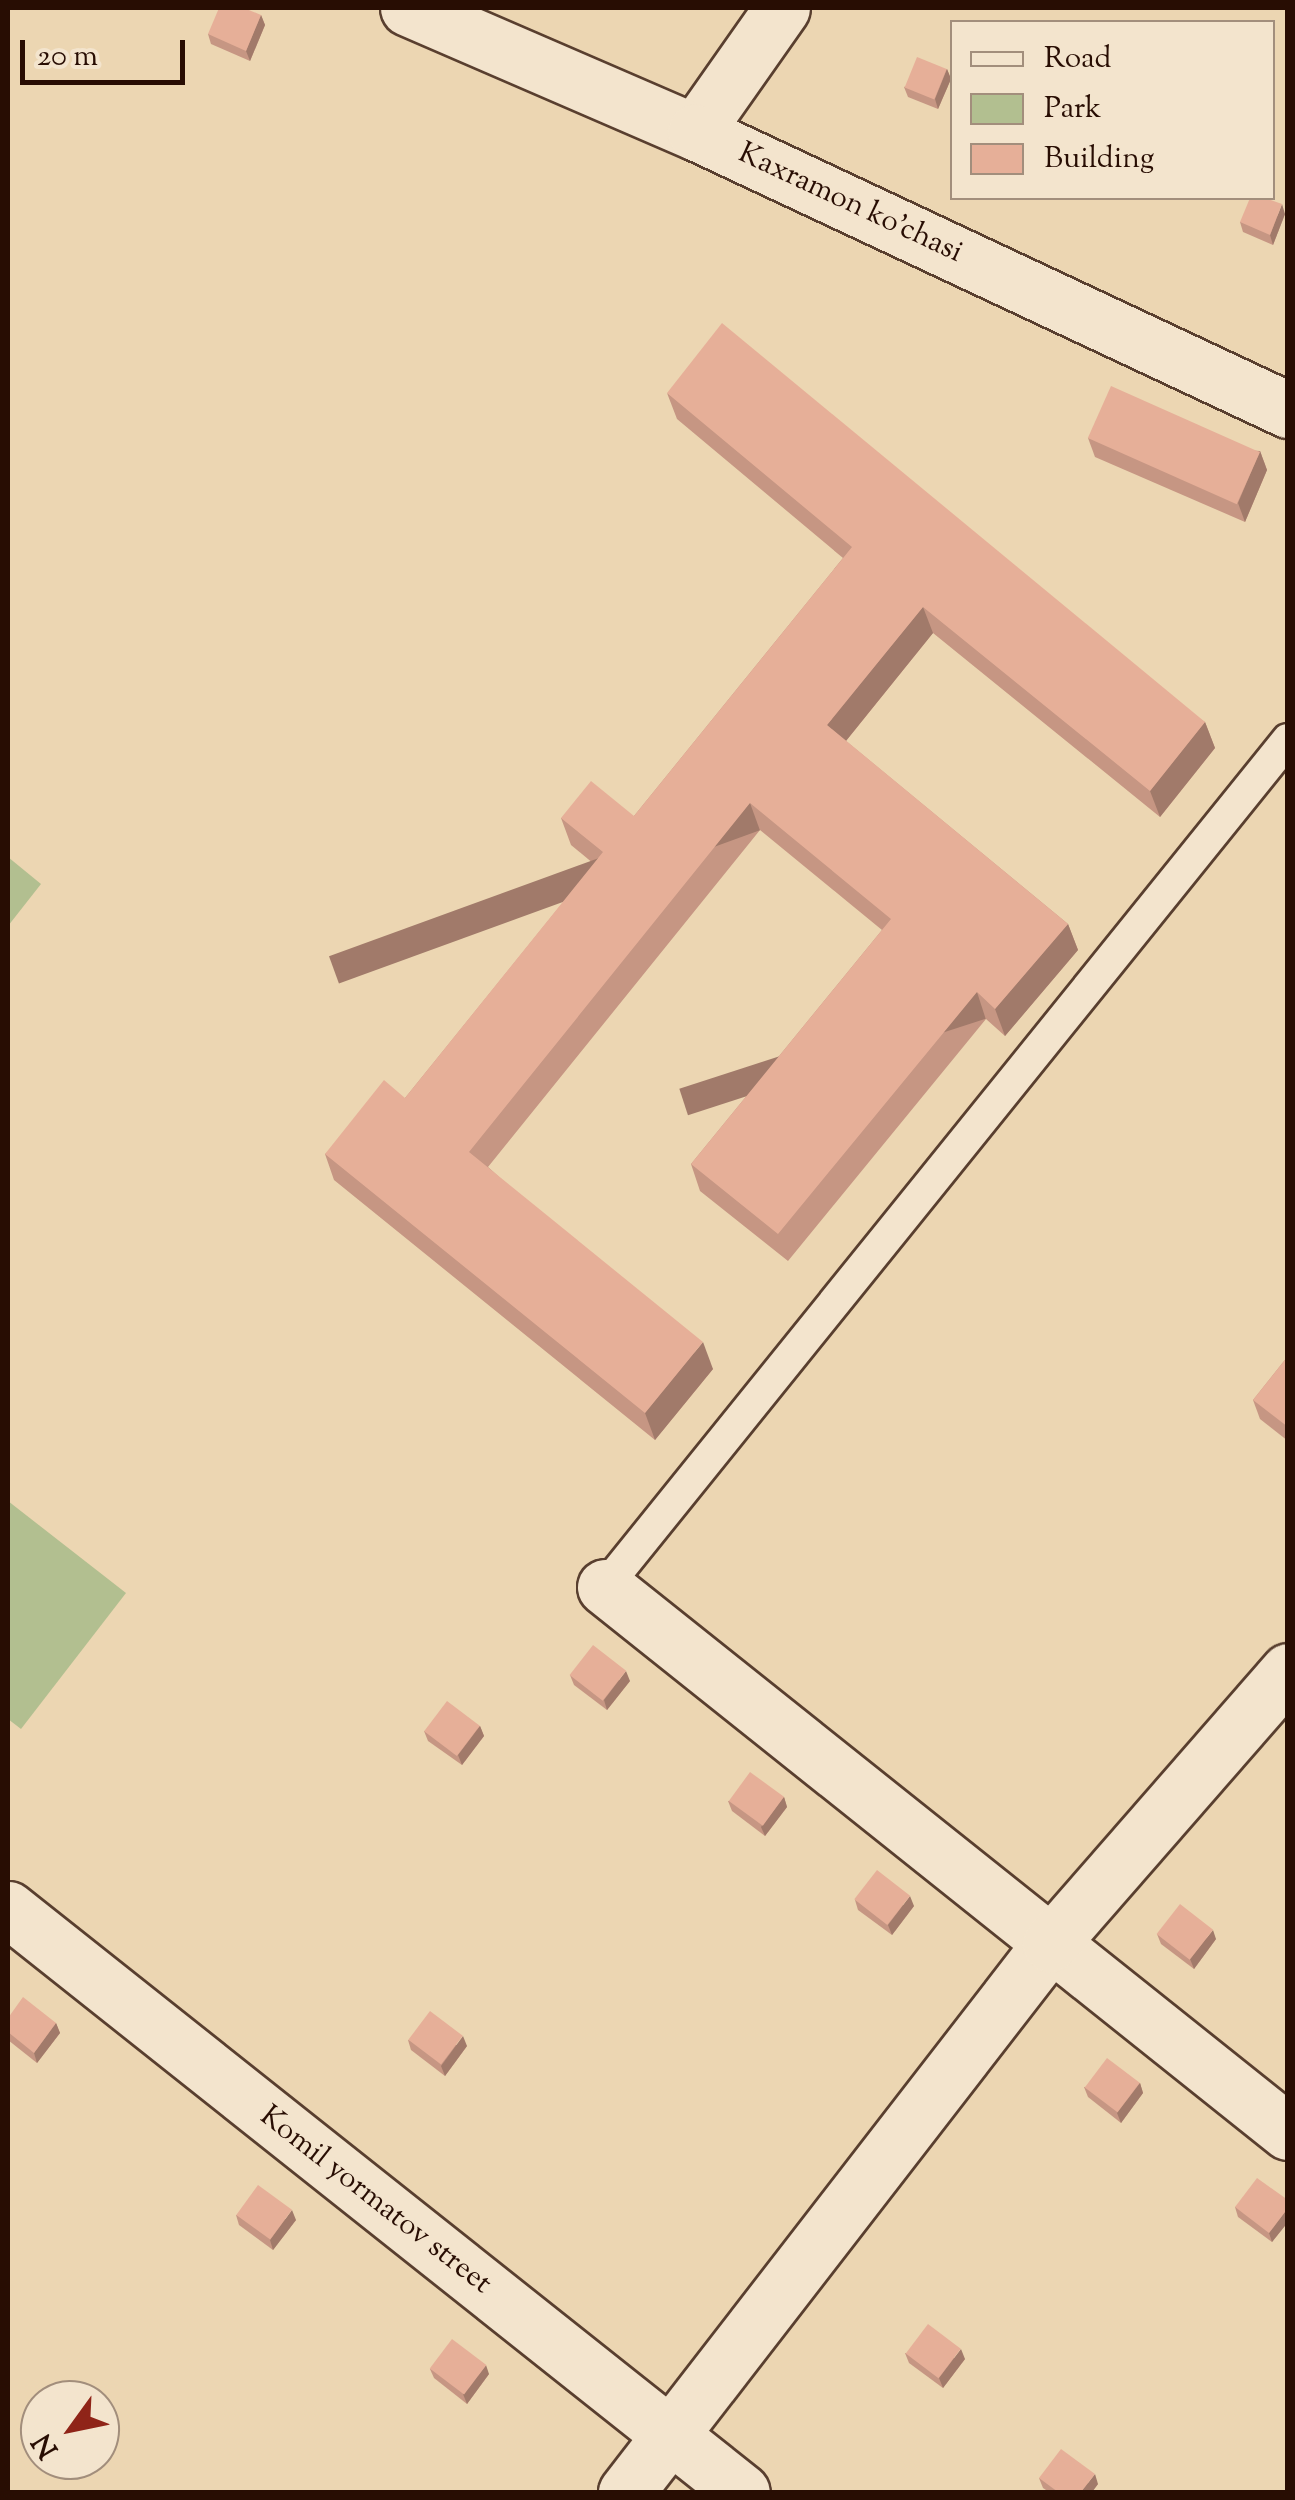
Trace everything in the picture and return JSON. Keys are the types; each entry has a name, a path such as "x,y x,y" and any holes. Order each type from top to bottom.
{"street":[{"name":"Kaxramon ko'chasi","path":"408,8 694,132 1288,410"},
{"path":"694,132 782,8"},
{"path":"605,1587 1288,2132"},
{"path":"626,2492 1050,1944 1288,1672"},
{"name":"Komil yormatov street","path":"8,1910 742,2492"}],"lane":[{"path":"605,1587 1288,740"}],"green space":[{"path":"8,857 41,884 8,926"},
{"path":"8,1501 126,1593 21,1729 8,1719"}],"building":[{"path":"219,8 244,8 261,15 246,51 208,34"},
{"path":"917,57 947,69 934,100 905,88"},
{"path":"1249,200 1282,204 1270,235 1240,222"},
{"path":"722,323 1205,722 1150,791 923,607 827,725 1068,924 995,1009 977,992 778,1234 691,1164 891,919 750,803 469,1152 703,1342 645,1413 325,1154 384,1080 405,1098 603,852 561,818 591,781 634,816 852,547 667,393"},
{"path":"1111,386 1260,452 1237,504 1088,438"},
{"path":"1288,1356 1288,1427 1253,1400"},
{"path":"593,1645 626,1671 603,1701 570,1675"},
{"path":"447,1701 480,1726 457,1756 424,1731"},
{"path":"750,1772 784,1797 763,1826 729,1801"},
{"path":"877,1870 910,1896 887,1925 854,1899"},
{"path":"1180,1904 1213,1930 1190,1960 1157,1934"},
{"path":"23,1997 56,2023 34,2053 8,2032 8,2018"},
{"path":"430,2011 463,2036 441,2064 408,2040"},
{"path":"1107,2058 1140,2083 1117,2112 1085,2088"},
{"path":"1257,2178 1288,2200 1288,2208 1269,2233 1235,2207"},
{"path":"258,2185 292,2210 270,2240 236,2215"},
{"path":"928,2324 961,2349 938,2378 906,2354"},
{"path":"452,2339 486,2365 464,2394 430,2369"},
{"path":"1061,2449 1095,2474 1081,2492 1058,2492 1039,2478"}]}
